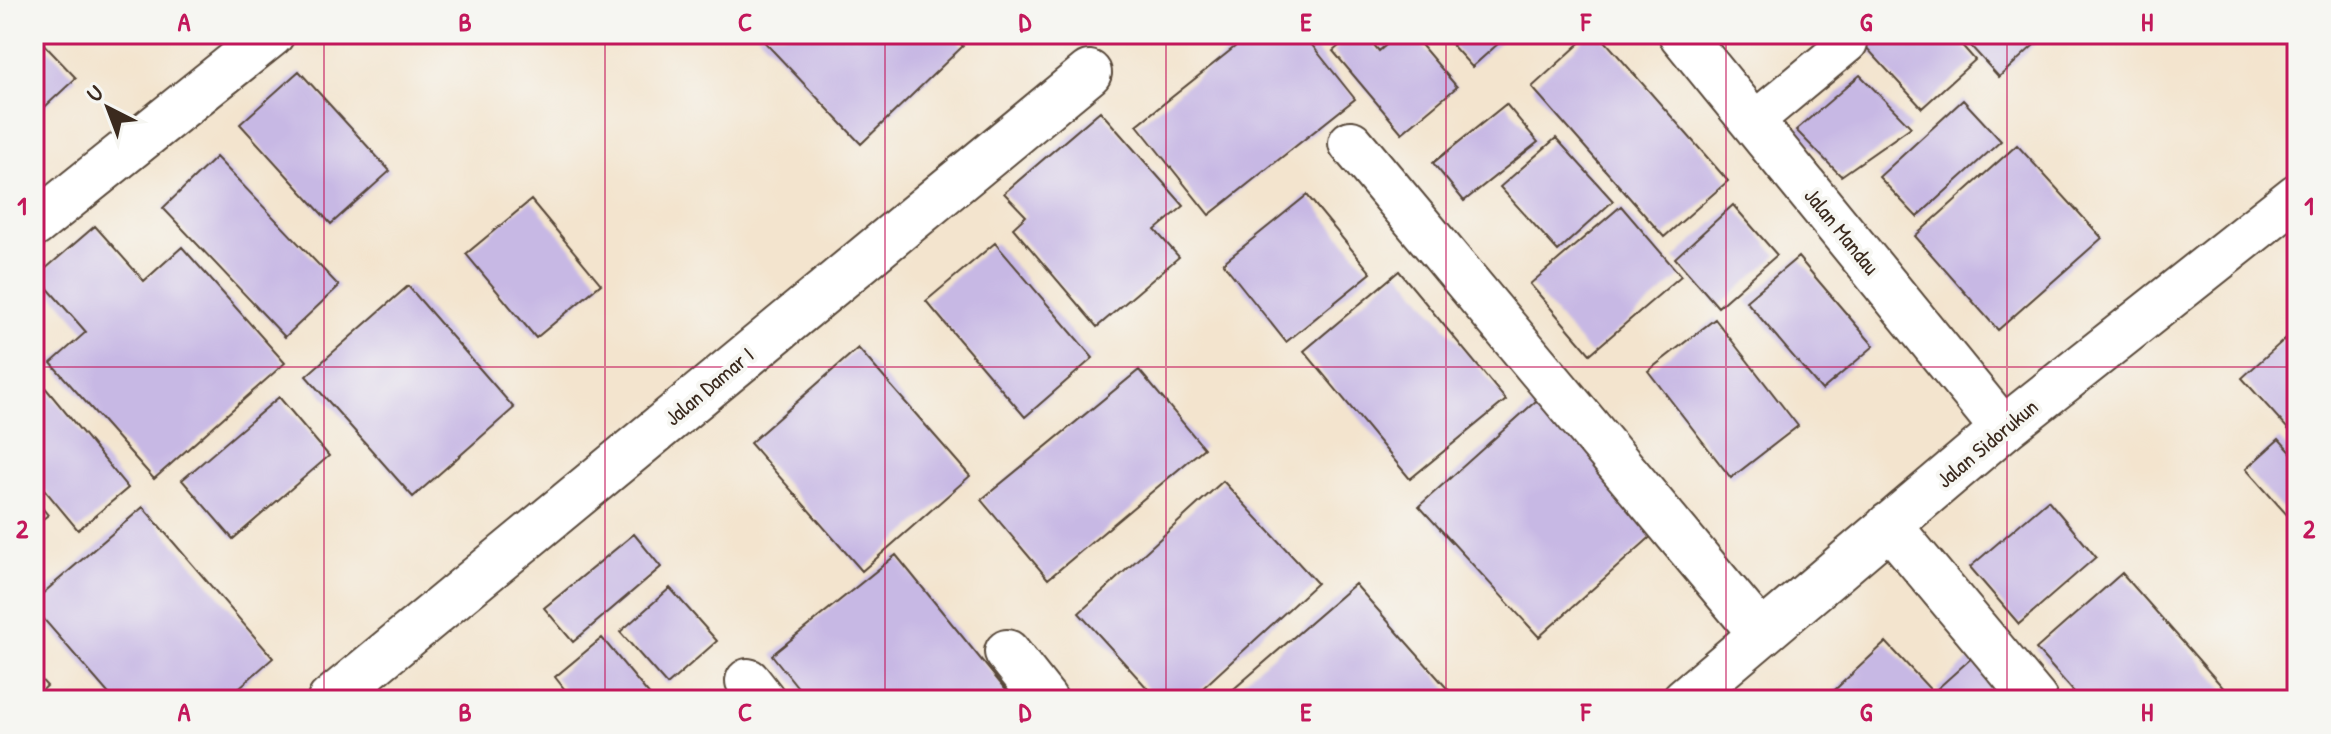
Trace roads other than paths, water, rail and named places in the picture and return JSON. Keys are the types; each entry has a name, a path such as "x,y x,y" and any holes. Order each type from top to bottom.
{"street":[{"path":"34,225 272,34"},
{"name":"Jalan Mandau","path":"1681,34 2003,429"},
{"name":"Jalan Damar I","path":"330,700 1089,73"},
{"path":"1351,143 1761,634"},
{"name":"Jalan Sidorukun","path":"1684,700 2003,429 2294,203"},
{"path":"1889,525 2035,700"},
{"path":"1007,652 1045,700"}],"lane":[{"path":"1753,122 1848,43"}]}
